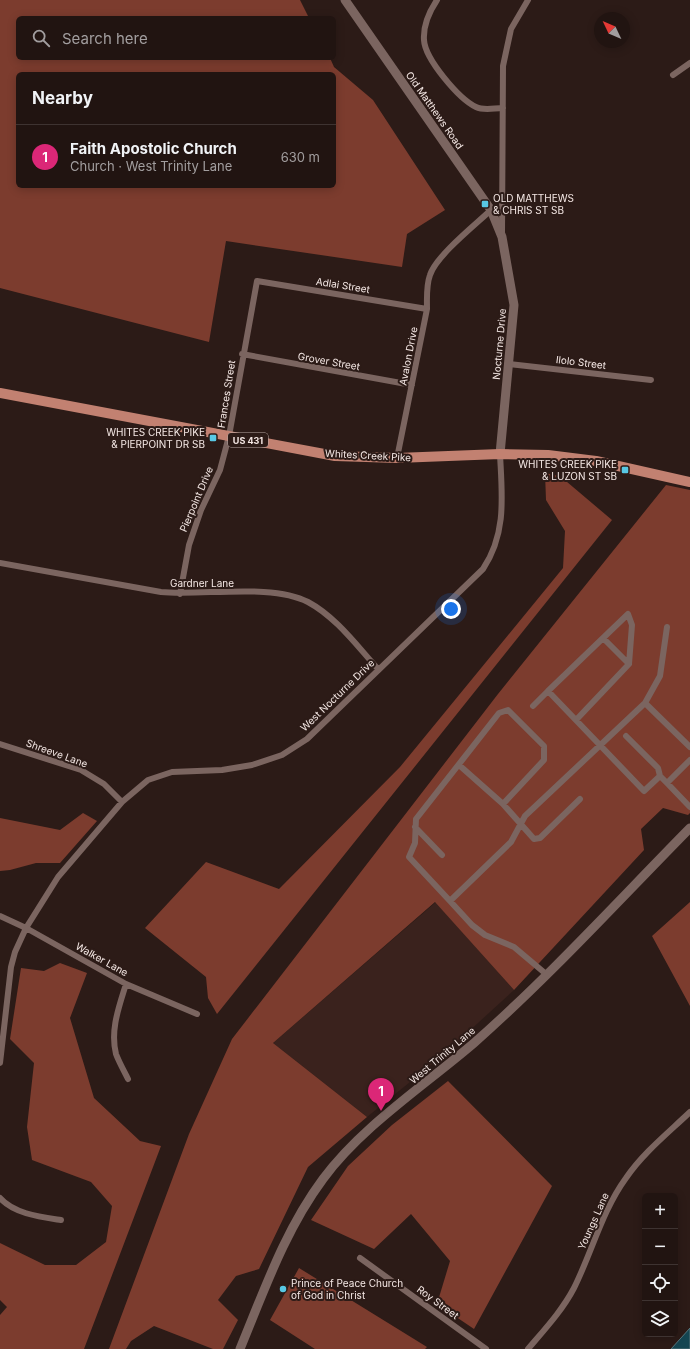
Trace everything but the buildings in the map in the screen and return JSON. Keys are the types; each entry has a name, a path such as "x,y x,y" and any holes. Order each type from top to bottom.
{"main road":[{"name":"Old Matthews Road","path":"345,0 491,210 502,237"},
{"name":"Nocturne Drive","path":"500,454 514,305 502,237"},
{"name":"Whites Creek Pike","path":"0,393 335,456 397,458 500,454 548,455 596,461 690,482"},
{"name":"West Trinity Lane","path":"240,1349 291,1228 324,1177 347,1151 374,1126 474,1042 546,974 690,828"}],"street":[{"path":"437,0 425,24 424,40 430,56 452,86 475,107 482,109 503,108"},
{"path":"502,237 503,66 507,40 516,19 528,0"},
{"path":"673,75 690,63"},
{"name":"Avalon Drive","path":"397,458 427,309 427,286 430,274 439,260 491,210"},
{"name":"Adlai Street","path":"257,281 427,309"},
{"name":"Frances Street","path":"229,436 242,354 257,281"},
{"name":"Grover Street","path":"242,354 337,373 412,385"},
{"name":"Ilolo Street","path":"509,364 652,380"},
{"name":"Pierpoint Drive","path":"180,594 189,545 201,510 220,470 229,436"},
{"name":"West Nocturne Drive","path":"0,1063 11,967 15,952 26,928 58,877 122,802 148,780 172,772 222,770 252,765 282,755 307,739 483,569 498,538 502,516 500,454"},
{"name":"Gardner Lane","path":"0,563 134,588 180,594 272,592 308,602 331,618 378,669"},
{"path":"533,706 628,614 632,625 629,664 576,720"},
{"path":"450,901 511,842 525,816 645,703 660,676 667,627"},
{"path":"603,638 629,664"},
{"path":"548,691 601,744 644,791 660,776"},
{"path":"645,703 690,747"},
{"path":"503,804 544,760 544,746 508,710 500,713 416,820 415,843 409,857 472,925 485,935 514,947 546,974"},
{"path":"626,736 658,768 660,776 690,807"},
{"name":"Shreeve Lane","path":"0,744 81,770 104,784 122,802"},
{"path":"667,783 690,760"},
{"path":"459,765 503,804 534,839 540,838 580,799"},
{"path":"415,827 442,855"},
{"name":"Walker Lane","path":"0,916 26,928 126,984 197,1014"},
{"path":"126,984 117,1012 114,1037 116,1054 128,1079"},
{"name":"Youngs Lane","path":"528,1349 557,1314 570,1295 612,1200 626,1178 647,1152 690,1112"},
{"path":"0,1198 4,1202 31,1215 61,1220"},
{"name":"Roy Street","path":"360,1258 486,1349"}],"shaded area":[{"path":"0,0 300,0 308,16 16,16 16,60 331,60 334,67 373,100 445,210 407,234 402,267 226,241 209,342 0,288"},
{"path":"545,473 560,476 612,520 217,1014 208,998 206,977 145,928 206,862 279,889 400,767 563,568 565,531 546,500"},
{"path":"666,485 690,490 690,813 688,815 663,808 641,829 644,850 514,990 435,902 273,1043 367,1117 308,1167 259,1269 236,1276 218,1300 238,1320 223,1349 213,1349 154,1326 131,1341 126,1349 109,1349 189,1134 232,1039 498,694"},
{"path":"83,813 97,821 60,863 36,863 0,871 0,818 60,830"},
{"path":"436,902 514,990 442,1056 367,1117 273,1043"},
{"path":"690,902 690,1006 652,936"},
{"path":"60,963 87,973 70,1018 94,1098 140,1141 161,1146 84,1349 0,1349 0,1315 7,1307 0,1300 0,1243 45,1265 76,1265 106,1242 112,1206 91,1182 32,1160 27,1127 34,1063 10,1039 21,968 44,971"},
{"path":"448,1081 552,1186 474,1329 437,1304 450,1261 411,1214 374,1249 311,1220 348,1166 392,1125"},
{"path":"299,1268 427,1347 425,1349 315,1349 270,1320"}],"water":[{"path":"690,1328 690,1349 671,1349"}],"place":[{"name":"OLD MATTHEWS & CHRIS ST SB","path":"485,204"},
{"name":"WHITES CREEK PIKE & PIERPOINT DR SB","path":"213,438"},
{"name":"WHITES CREEK PIKE & LUZON ST SB","path":"625,470"},
{"name":"Faith Apostolic Church","path":"381,1111"},
{"name":"Prince of Peace Church of God in Christ","path":"283,1289"}]}
